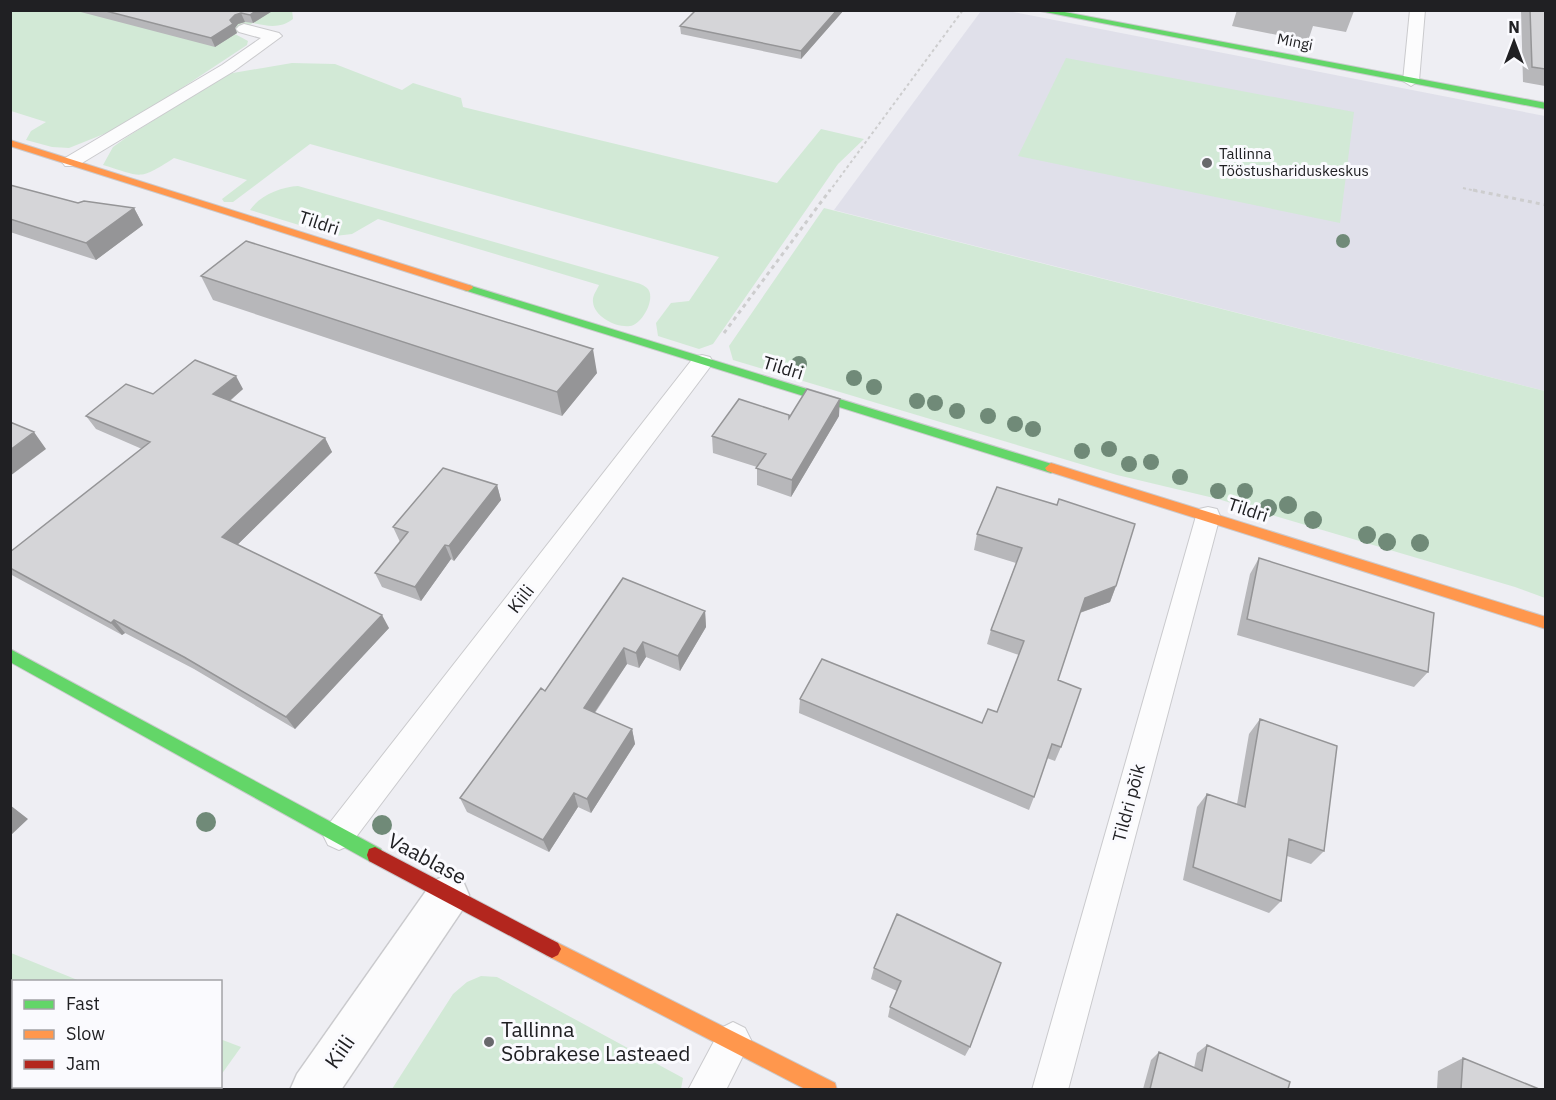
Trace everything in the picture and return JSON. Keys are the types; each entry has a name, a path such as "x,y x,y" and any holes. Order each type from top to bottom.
{"street":[{"name":"Mingi","path":"1039,10 1545,106"},
{"name":"Tildri","path":"10,143 702,362 1208,516 1545,623"},
{"name":"Vaablase","path":"10,654 448,895 828,1089"},
{"name":"Kiili","path":"313,1089 448,895"}],"lane":[{"path":"1411,81 1418,10"},
{"path":"71,162 208,80 274,36 244,29"},
{"name":"Kiili","path":"339,835 702,362"},
{"name":"Tildri põik","path":"1050,1089 1208,516"},
{"path":"706,1089 733,1040"}],"path":[{"path":"702,362 963,10"},
{"path":"1463,188 1545,205"}],"shaded area":[{"name":"Tallinna Tööstushariduskeskus","path":"981,11 1008,11 1545,116 1545,391 834,210"}],"green space":[{"path":"292,10 293,19 288,22 269,26 253,23 235,34 248,41 247,45 147,111 109,132 69,148 52,147 26,140 31,131 46,122 11,111 10,11"},
{"path":"1066,58 1354,112 1340,223 1018,156"},
{"path":"292,63 335,64 402,90 413,83 461,98 463,107 777,183 821,129 864,139 838,164 713,344 699,349 658,336 656,323 671,303 689,301 719,257 310,144 233,202 224,202 222,199 247,180 174,158 140,175 103,165 113,147 227,74"},
{"path":"298,186 637,283 646,287 650,292 647,310 639,321 630,326 613,323 602,317 594,307 593,298 599,285 378,219 352,234 335,236 250,210 259,200 271,193"},
{"path":"824,208 1545,391 1545,598 1515,587 1218,499 1117,475 733,360 729,346"},
{"path":"11,953 78,980 12,980 12,1088 211,1088 209,1090 11,1089"},
{"name":"Tallinna Sõbrakese Lasteaed","path":"481,976 497,977 683,1078 681,1089 392,1089 453,994 467,982"},
{"path":"222,1040 241,1047 222,1074"}],"building":[{"path":"102,10 257,10 250,15 241,13 235,15 230,20 233,24 211,38"},
{"path":"696,10 837,10 801,51 680,26"},
{"path":"1530,10 1545,10 1545,69 1532,67"},
{"path":"10,185 78,203 84,201 134,208 86,243 10,219"},
{"path":"246,241 593,349 557,392 201,276"},
{"path":"195,360 236,376 213,394 325,438 222,537 382,615 286,717 184,657 114,620 111,623 10,568 10,552 150,442 86,416 126,384 153,394"},
{"path":"807,389 840,399 792,480 756,468 766,454 712,436 739,399 789,415 789,418"},
{"path":"10,422 34,432 10,450"},
{"path":"443,468 497,485 449,546 445,545 415,587 375,573 408,532 393,527"},
{"path":"997,487 1057,505 1059,499 1135,524 1116,586 1085,598 1058,680 1081,689 1061,747 1052,744 1034,797 800,699 822,659 982,723 988,709 997,712 1024,641 991,630 1022,548 977,534"},
{"path":"1259,558 1434,613 1428,672 1247,619"},
{"path":"623,578 705,611 678,656 643,642 636,653 624,648 584,708 632,729 587,799 574,793 543,840 460,798 541,688 545,691"},
{"path":"1260,719 1337,746 1324,851 1289,839 1281,901 1193,867 1207,794 1245,807"},
{"path":"897,914 1001,963 970,1047 890,1007 901,981 874,968"},
{"path":"1207,1045 1290,1082 1288,1089 1150,1089 1159,1052 1202,1071"},
{"path":"1463,1058 1539,1089 1461,1089"}],"traffic: fast":[{"path":"1039,10 1546,106"},
{"path":"468,288 1051,468"},
{"path":"10,655 375,855"}],"traffic: slow":[{"path":"10,143 468,288"},
{"path":"1051,468 1546,623"},
{"path":"552,949 828,1090"}],"traffic: jam":[{"path":"375,855 552,949"}],"place":[{"name":"Tallinna Tööstushariduskeskus","path":"1207,163"},
{"name":"Tallinna Sõbrakese Lasteaed","path":"489,1042"}]}
